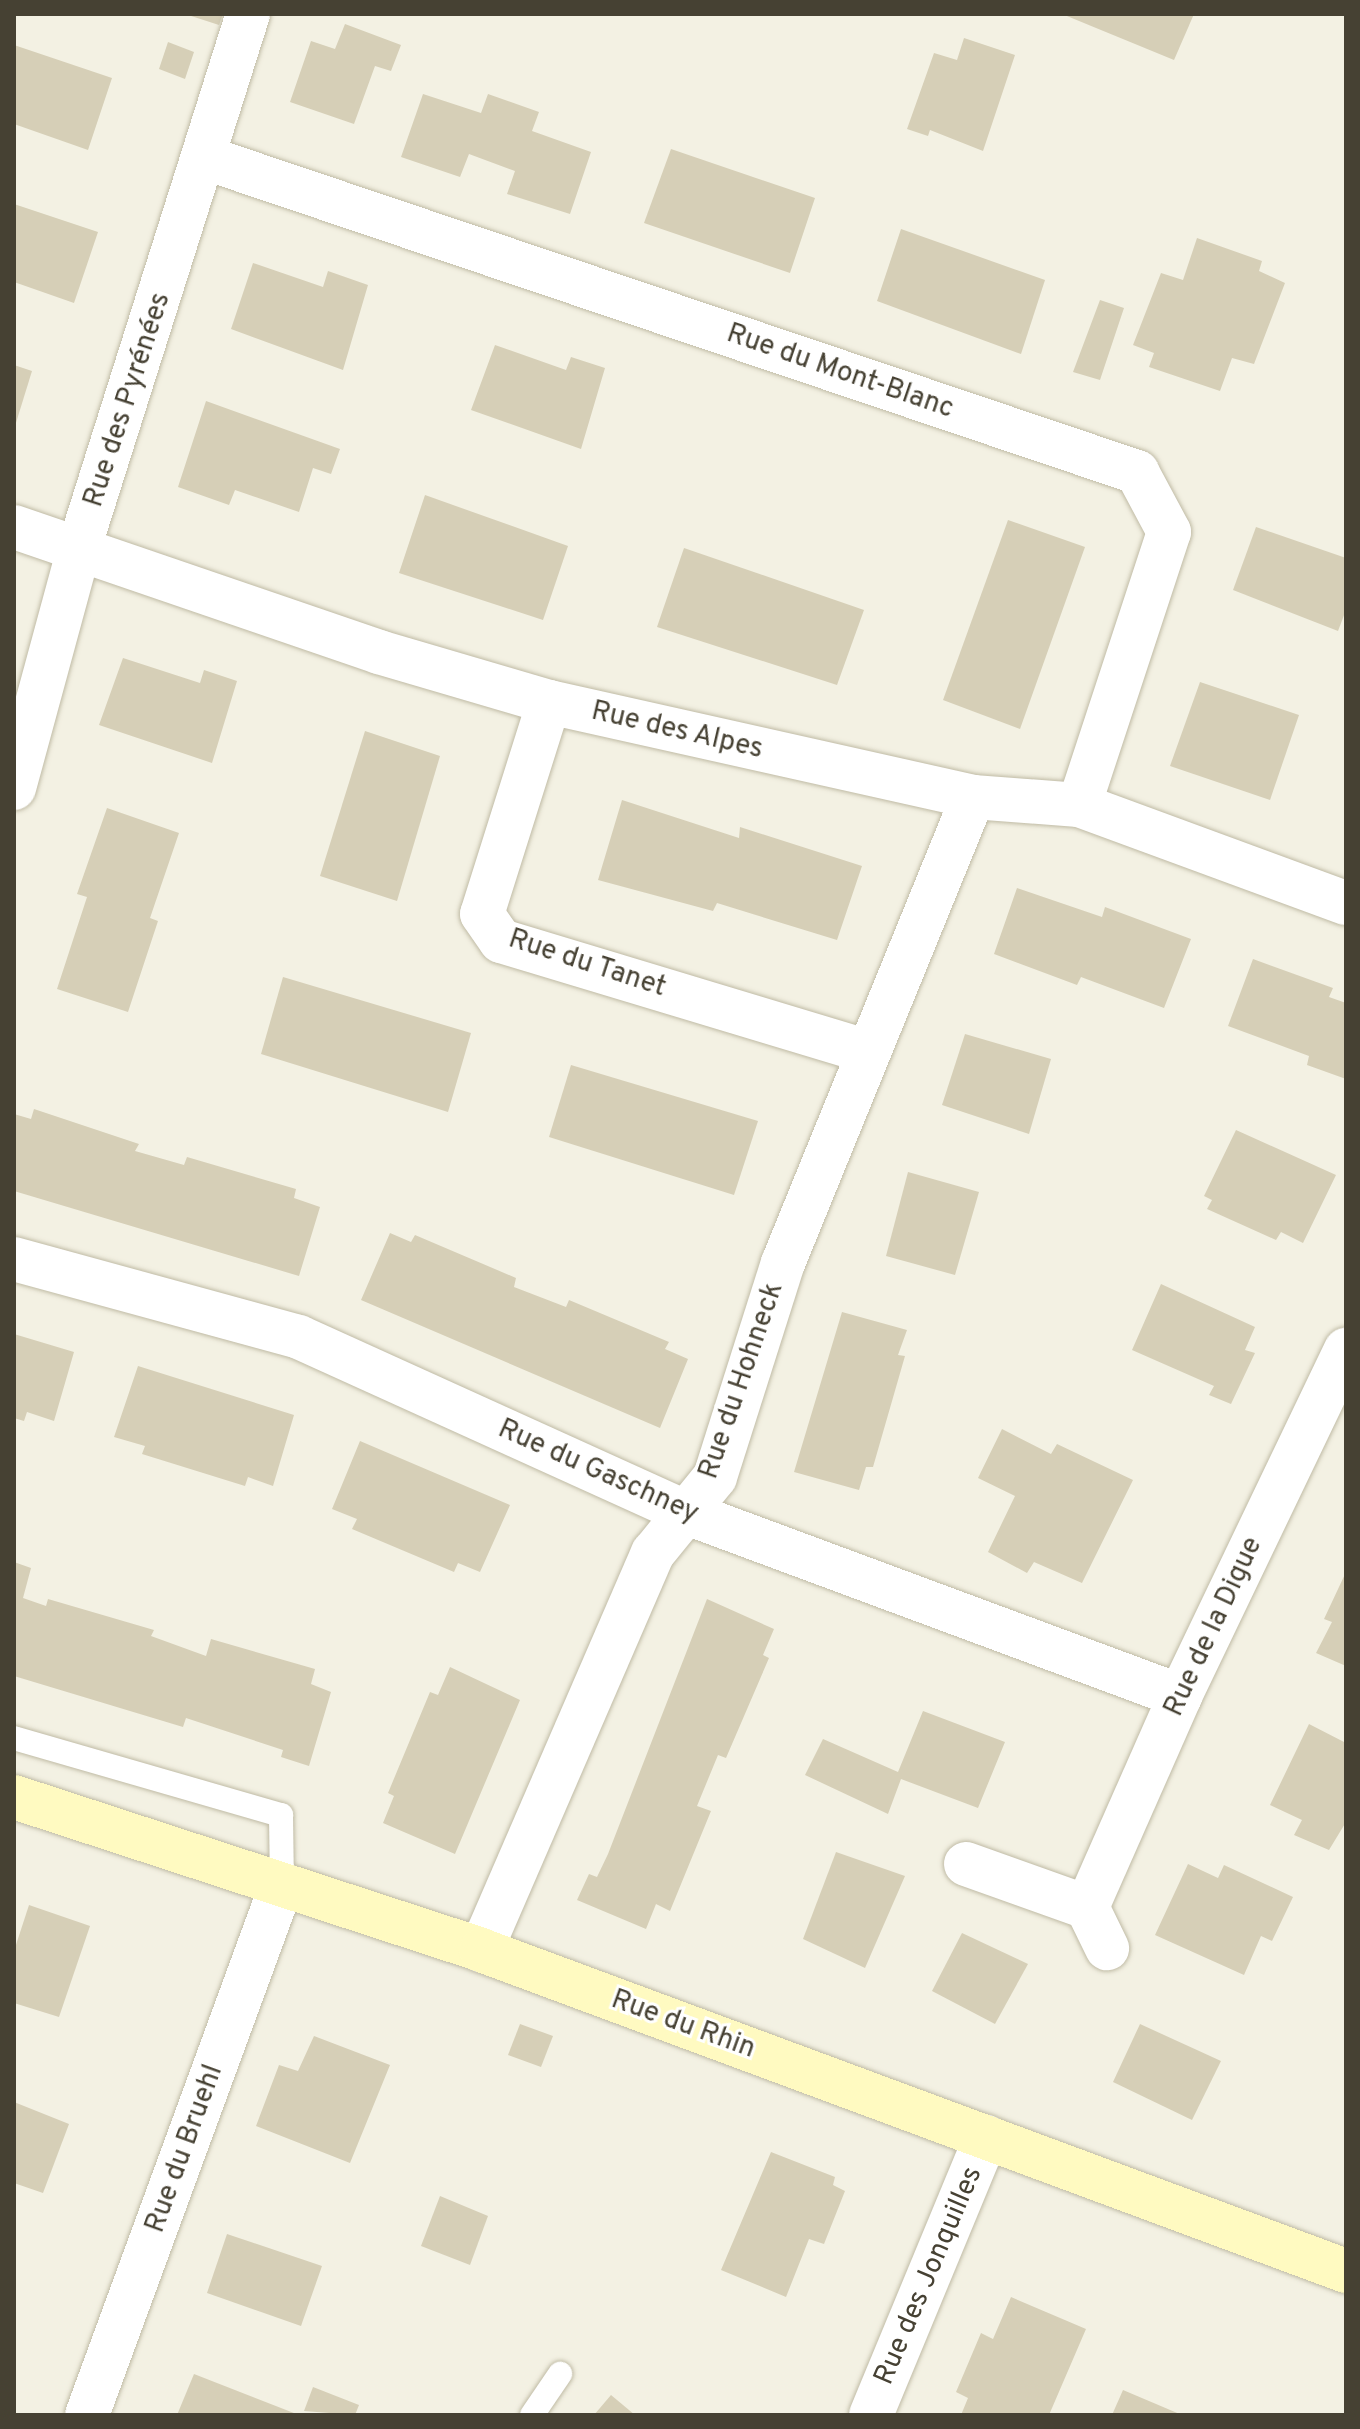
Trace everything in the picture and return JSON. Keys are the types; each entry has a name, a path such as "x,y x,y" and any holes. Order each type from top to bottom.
{"street":[{"name":"Rue des Pyrénées","path":"14,788 79,548 206,158 248,14"},
{"name":"Rue du Mont-Blanc","path":"206,158 1137,472 1169,532 1079,805"},
{"name":"Rue des Alpes","path":"14,527 379,652 549,702 973,797 1079,805 1346,903"},
{"name":"Rue du Tanet","path":"549,702 482,914 501,941 868,1052"},
{"name":"Rue du Hohneck","path":"481,1950 653,1553 715,1477 783,1263 973,797"},
{"name":"Rue du Gaschney","path":"14,1259 299,1337 687,1513 1180,1696"},
{"name":"Rue de la Digue","path":"1087,1907 1180,1696 1346,1350"},
{"name":"Rue du Rhin","path":"14,1797 481,1950 1346,2271"},
{"path":"966,1864 1087,1907 1107,1948"},
{"name":"Rue du Bruehl","path":"87,2415 282,1884"},
{"name":"Rue des Jonquilles","path":"871,2415 986,2137"}],"lane":[{"path":"14,1738 281,1815 282,1884"},
{"path":"532,2415 560,2374"}],"building":[{"path":"185,14 223,14 219,25"},
{"path":"1062,14 1194,14 1174,60"},
{"path":"345,24 401,45 391,71 375,66 354,124 290,102 311,41 335,49"},
{"path":"964,38 1015,55 983,151 930,130 928,136 907,129 934,53 957,60"},
{"path":"168,42 194,52 185,79 159,69"},
{"path":"14,45 112,78 88,150 14,124"},
{"path":"423,94 481,113 488,94 539,112 532,131 591,152 570,214 507,194 515,171 469,154 460,177 401,157"},
{"path":"671,149 815,198 790,273 644,223"},
{"path":"14,204 98,232 74,303 14,282"},
{"path":"901,229 1045,280 1021,354 877,301"},
{"path":"1197,238 1262,261 1259,271 1285,283 1254,364 1232,358 1220,391 1149,367 1154,353 1133,345 1161,273 1183,280"},
{"path":"253,263 323,287 328,271 368,285 343,370 231,329"},
{"path":"1100,300 1124,308 1100,380 1073,372"},
{"path":"495,345 566,370 571,357 605,368 581,449 471,410"},
{"path":"14,365 32,371 15,426 14,425"},
{"path":"206,401 340,449 331,474 313,468 299,512 235,490 229,505 178,487"},
{"path":"425,495 568,546 543,620 399,573"},
{"path":"1008,520 1085,547 1020,729 943,700"},
{"path":"1256,527 1346,558 1346,610 1338,631 1233,590"},
{"path":"684,548 864,610 837,685 657,627"},
{"path":"123,658 200,683 204,670 237,681 212,763 99,725"},
{"path":"1200,682 1299,715 1270,800 1170,766"},
{"path":"365,731 440,756 397,901 320,876"},
{"path":"622,800 739,838 740,827 862,866 837,940 717,903 713,911 598,880"},
{"path":"107,808 179,833 150,918 158,921 128,1012 57,989 87,897 77,894"},
{"path":"1017,888 1102,917 1105,907 1191,939 1164,1008 1081,977 1077,985 994,954"},
{"path":"1253,959 1333,988 1329,997 1346,1003 1346,1079 1307,1065 1309,1056 1228,1026"},
{"path":"283,977 471,1033 448,1112 261,1054"},
{"path":"965,1034 1051,1059 1029,1134 942,1105"},
{"path":"571,1065 758,1121 734,1195 549,1137"},
{"path":"34,1109 139,1144 135,1151 184,1165 187,1157 296,1189 294,1198 320,1207 299,1276 14,1191 14,1114 31,1119"},
{"path":"1236,1130 1336,1175 1303,1243 1281,1232 1276,1240 1207,1209 1212,1200 1204,1196"},
{"path":"908,1172 979,1192 955,1275 886,1256"},
{"path":"390,1233 411,1242 415,1235 516,1278 514,1287 566,1307 569,1300 669,1342 665,1349 688,1359 660,1428 361,1300"},
{"path":"1161,1284 1255,1327 1245,1350 1255,1353 1231,1404 1209,1395 1214,1386 1132,1350"},
{"path":"842,1312 907,1330 898,1355 905,1356 873,1467 866,1467 859,1490 794,1472"},
{"path":"14,1334 74,1352 54,1421 27,1412 24,1421 14,1418"},
{"path":"138,1366 294,1415 273,1486 248,1477 245,1486 142,1454 145,1446 114,1437"},
{"path":"1002,1429 1051,1454 1057,1444 1133,1480 1082,1583 1034,1562 1027,1573 988,1552 1015,1496 978,1478"},
{"path":"360,1441 510,1505 480,1572 458,1563 454,1572 352,1529 357,1519 332,1509"},
{"path":"14,1562 31,1568 23,1598 46,1606 48,1599 154,1630 151,1636 206,1656 211,1639 315,1669 311,1684 331,1692 309,1766 281,1757 283,1750 186,1718 183,1727 14,1676"},
{"path":"1346,1572 1346,1666 1316,1653 1332,1622 1324,1619"},
{"path":"707,1599 774,1629 763,1655 769,1658 726,1758 718,1755 697,1806 711,1811 670,1911 656,1904 646,1929 577,1900 589,1874 597,1877 608,1854"},
{"path":"450,1667 520,1700 455,1854 383,1823 394,1796 388,1793 430,1692 438,1695"},
{"path":"923,1711 1005,1742 978,1808 901,1779 888,1814 805,1775 823,1739 898,1772"},
{"path":"1309,1724 1346,1743 1346,1822 1329,1850 1294,1835 1302,1820 1270,1805"},
{"path":"836,1852 905,1876 865,1968 803,1939"},
{"path":"1188,1864 1218,1878 1224,1865 1293,1897 1272,1941 1261,1936 1244,1975 1155,1935"},
{"path":"29,1905 90,1926 59,2017 14,2003 14,1951"},
{"path":"962,1933 1028,1964 995,2024 932,1991"},
{"path":"520,2024 553,2036 541,2067 508,2055"},
{"path":"1140,2024 1221,2061 1192,2120 1113,2082"},
{"path":"314,2036 390,2065 350,2163 256,2126 279,2065 298,2071"},
{"path":"14,2102 69,2124 43,2193 14,2183"},
{"path":"771,2152 835,2177 833,2185 845,2191 824,2244 809,2239 786,2297 721,2270"},
{"path":"440,2196 488,2216 470,2265 421,2246"},
{"path":"227,2234 322,2266 301,2326 207,2293"},
{"path":"1011,2297 1086,2329 1049,2415 961,2415 968,2398 956,2392 981,2333 993,2339"},
{"path":"194,2374 299,2415 177,2415"},
{"path":"313,2387 359,2405 355,2415 304,2411"},
{"path":"1123,2390 1182,2415 1112,2415"},
{"path":"611,2395 635,2415 594,2415"}]}
